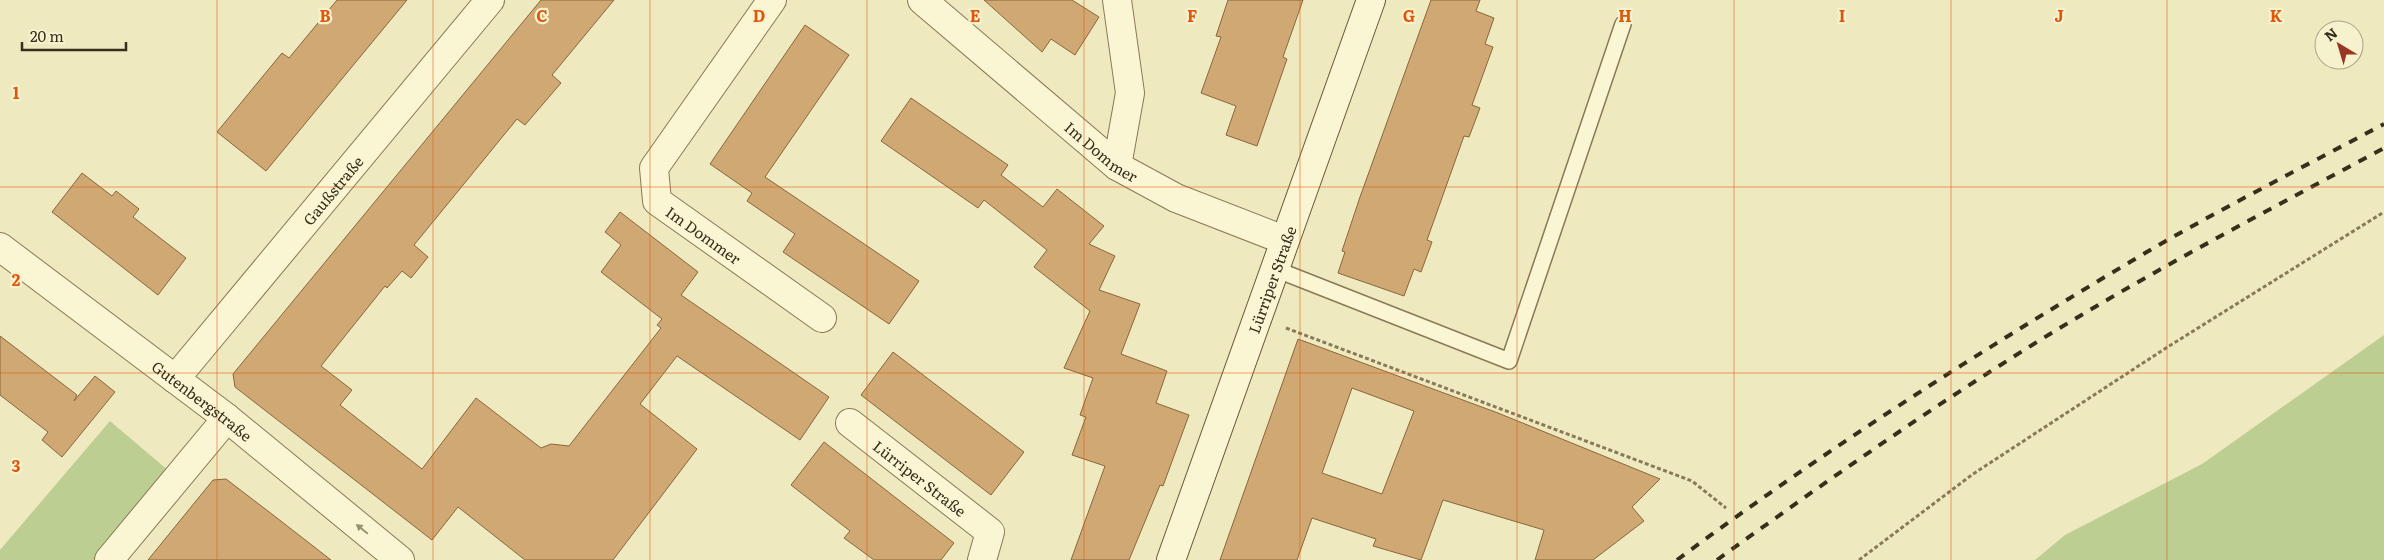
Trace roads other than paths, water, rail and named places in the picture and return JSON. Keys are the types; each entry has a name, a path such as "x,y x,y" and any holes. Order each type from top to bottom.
{"street":[{"name":"Gaußstraße","path":"175,379 490,0"},
{"name":"Im Dommer","path":"772,0 654,168 657,201 822,318"},
{"name":"Im Dommer","path":"922,0 1117,166 1176,198 1284,240"},
{"path":"1117,0 1130,93 1117,166"},
{"name":"Lürriper Straße","path":"1171,560 1371,0"},
{"name":"Gutenbergstraße","path":"0,247 227,418 400,560"},
{"path":"109,560 227,418"},
{"name":"Lürriper Straße","path":"850,423 990,532 982,560"}],"lane":[{"path":"1275,268 1509,361 1623,24"}],"railway":[{"path":"1677,560 1851,437 2030,322 2152,249 2384,124"},
{"path":"1717,560 1892,437 1963,389 2046,337 2189,253 2384,148"}]}
